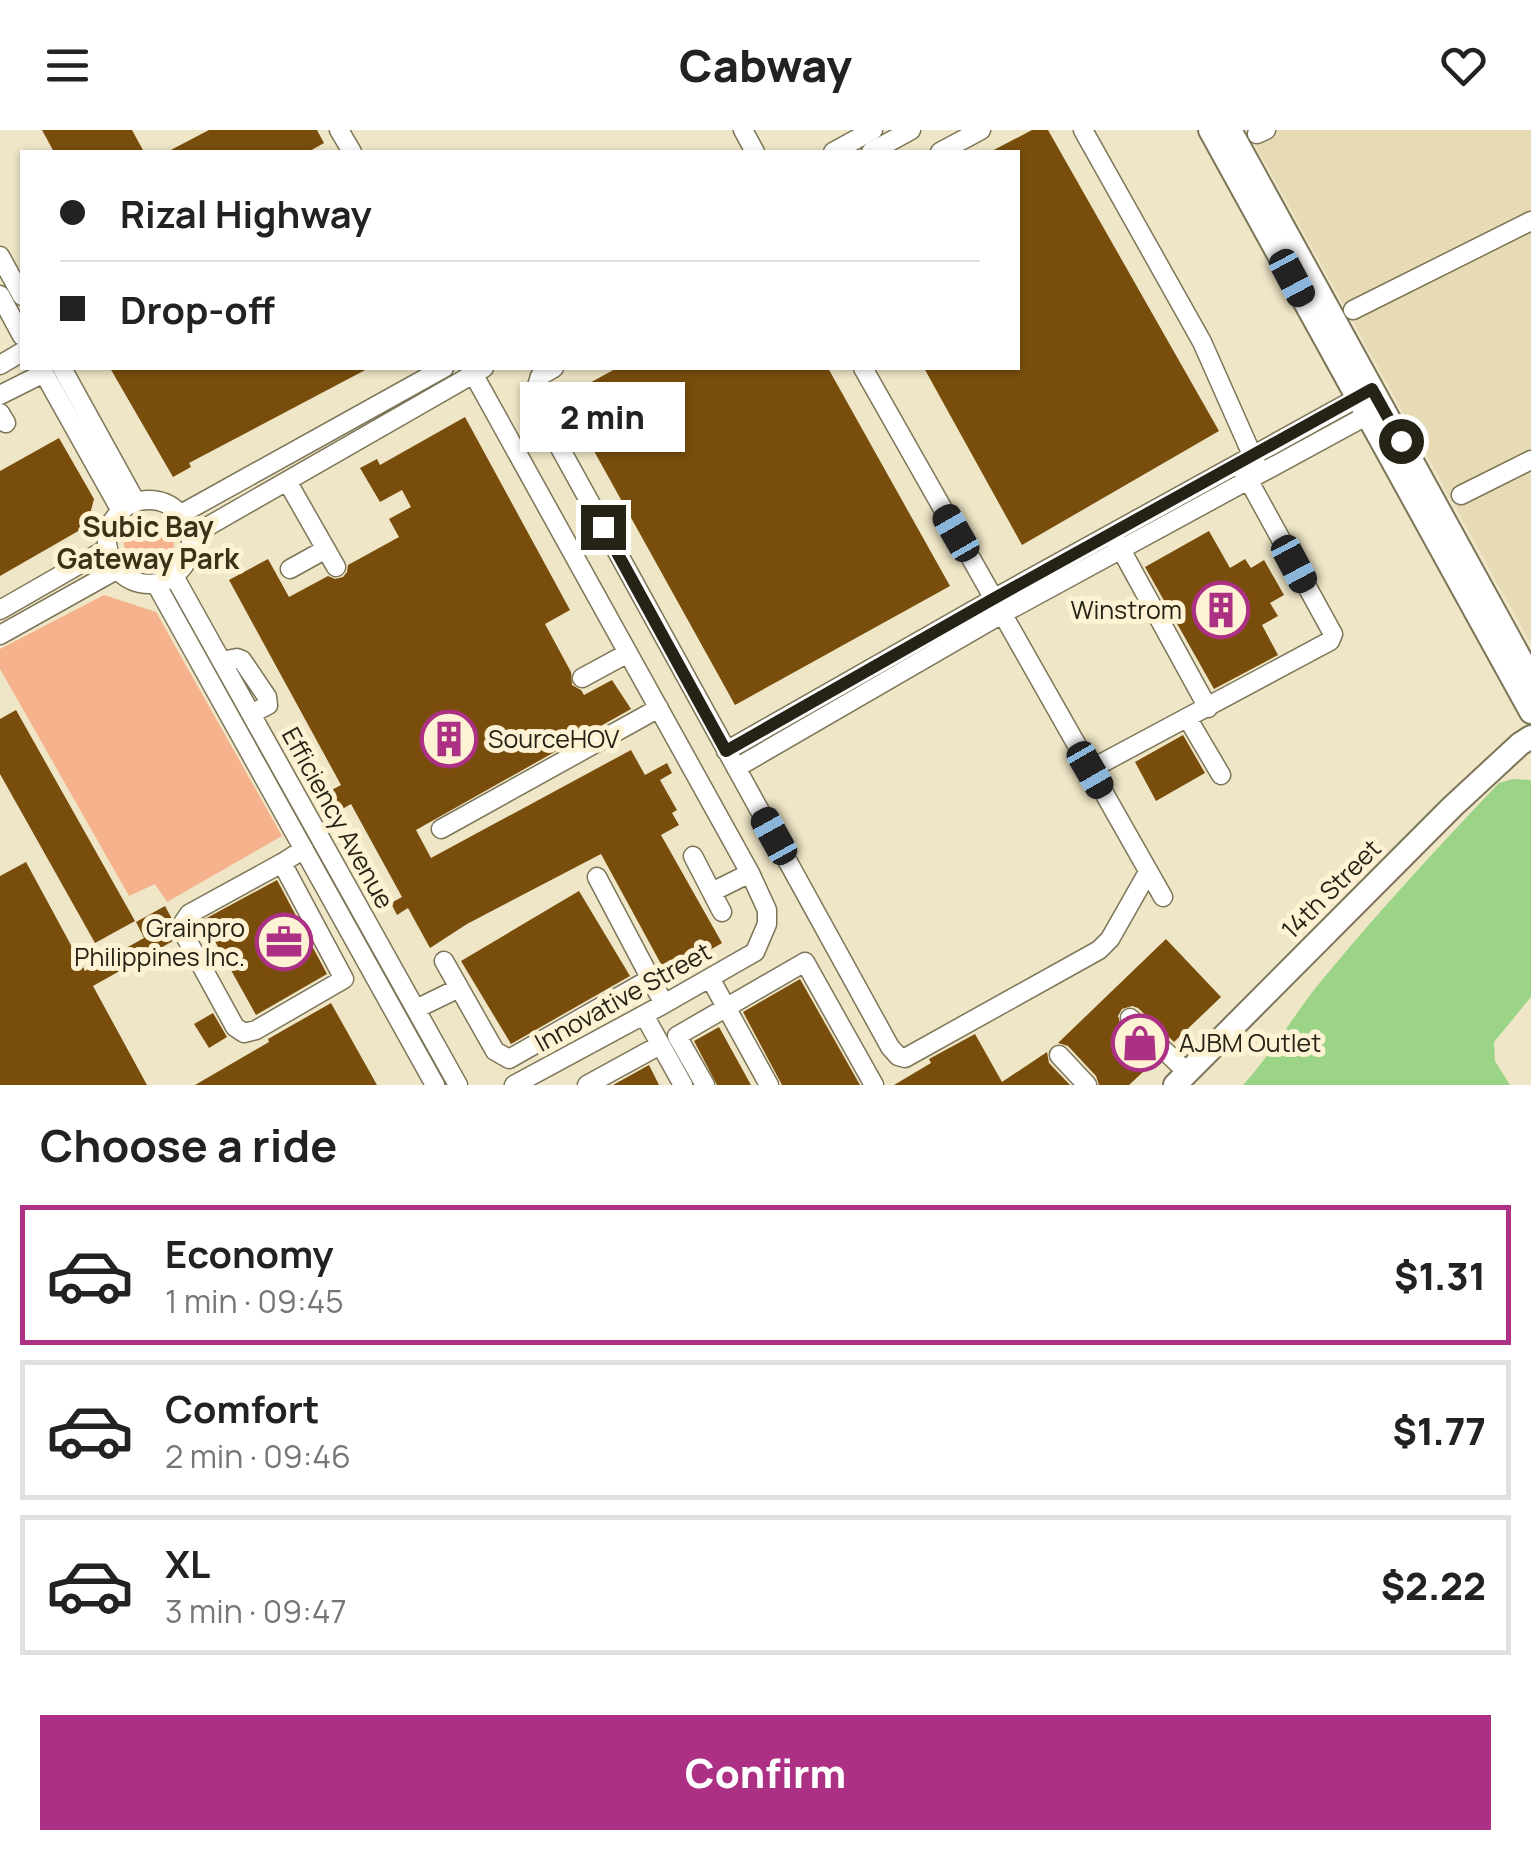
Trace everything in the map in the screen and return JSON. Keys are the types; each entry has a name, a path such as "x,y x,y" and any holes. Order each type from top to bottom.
{"main road":[{"path":"1210,130 1531,677"},
{"path":"1230,130 1531,712"},
{"name":"14th Street","path":"1181,1079 1452,806 1531,737"}],"street":[{"path":"837,150 873,130"},
{"path":"875,150 911,130"},
{"path":"944,150 981,130"},
{"path":"1082,130 1202,342 1250,468 1332,634 1324,645 1090,770"},
{"path":"1353,310 1531,221"},
{"path":"2,264 20,293"},
{"path":"0,295 20,332"},
{"path":"0,395 47,370"},
{"path":"50,370 129,506"},
{"path":"181,514 440,370"},
{"path":"191,536 476,370 750,873 712,892"},
{"path":"550,370 540,376 533,399 898,1056 905,1058 1099,950 1110,940 1148,872"},
{"path":"864,370 1162,897"},
{"path":"1250,468 1304,426 1370,403"},
{"path":"726,751 1250,468 1314,444 1370,403"},
{"path":"1304,426 1314,444"},
{"path":"1461,495 1531,460"},
{"path":"287,481 336,567"},
{"path":"146,500 165,503 181,514 188,524 191,545 186,563 174,576 156,584 139,583 118,570 108,548 108,532 129,506 146,500"},
{"path":"1116,540 1208,708"},
{"path":"0,610 108,548"},
{"path":"290,569 326,550"},
{"path":"0,635 118,570"},
{"name":"Efficiency Avenue","path":"174,576 458,1085"},
{"name":"Efficiency Avenue","path":"156,584 436,1085"},
{"path":"736,768 997,607"},
{"path":"582,678 628,653"},
{"path":"441,829 659,708"},
{"path":"1188,719 1221,775"},
{"path":"282,863 344,979 256,1030 244,1033 235,1027 184,934 183,923 189,914 304,848"},
{"path":"693,856 722,912"},
{"name":"Innovative Street","path":"514,1085 755,952 767,924 768,910 750,873"},
{"path":"597,878 664,1004"},
{"path":"340,968 380,944"},
{"path":"444,962 496,1051 509,1059 650,979"},
{"path":"705,1085 677,1036 805,962 874,1085"},
{"path":"710,978 769,1085"},
{"path":"416,1009 459,988"},
{"path":"644,1015 683,1085"},
{"path":"1130,1018 1181,1079"},
{"path":"587,1085 660,1045"},
{"path":"1059,1056 1087,1085"}],"shaded area":[{"path":"1247,130 1531,130 1531,644"},
{"path":"149,517 167,524 174,542 167,560 149,567 131,560 124,542 131,524"},
{"path":"104,595 156,612 282,836 167,902 155,884 129,896 0,669 0,649"},
{"path":"1531,780 1531,997 1494,1042 1495,1061 1510,1085 1243,1085 1322,980 1387,905 1499,783"}],"building":[{"path":"42,130 132,130 143,150 53,150"},
{"path":"209,130 317,130 324,143 312,150 171,150"},
{"path":"1032,130 1048,130 1219,431 1022,545 925,370 1020,370 1020,150 994,150"},
{"path":"111,370 365,370 189,463 191,467 173,477"},
{"path":"613,370 829,370 950,586 735,705 564,397"},
{"name":"SourceHOV","path":"465,417 570,610 545,624 571,672 572,685 584,695 612,680 631,709 416,830 431,858 631,750 645,775 667,763 672,773 660,780 677,810 672,813 679,825 661,835 722,943 667,975 601,854 467,924 430,948 408,908 397,915 391,903 402,897 351,804 339,811 328,792 341,785 229,580 268,559 289,597 328,576 343,577 348,565 399,537 389,519 411,507 402,490 380,502 360,468 377,459 380,465"},
{"path":"59,438 94,499 87,526 0,576 0,471"},
{"name":"Winstrom","path":"1209,531 1230,568 1245,559 1251,568 1264,560 1284,595 1270,603 1278,616 1262,625 1278,655 1214,689 1145,567"},
{"path":"16,710 135,921 95,943 0,774 0,719"},
{"path":"1183,735 1205,773 1156,801 1135,762"},
{"path":"26,862 85,971 144,938 136,922 165,906 172,919 173,941 93,986 147,1085 0,1085 0,876"},
{"path":"277,880 327,974 256,1015 203,920"},
{"path":"579,891 630,976 511,1044 461,961"},
{"path":"1166,939 1221,997 1174,1042 1138,1008 1122,1009 1118,1016 1121,1026 1156,1060 1129,1085 1099,1085 1096,1076 1068,1046 1058,1043"},
{"path":"800,979 860,1085 782,1085 743,1012"},
{"path":"331,1003 377,1085 195,1085 269,1042 268,1039"},
{"path":"213,1013 227,1037 209,1048 194,1024"},
{"path":"719,1027 751,1085 717,1085 694,1041"},
{"path":"975,1034 1002,1082 1047,1052 1049,1063 1070,1085 894,1085 931,1063 929,1059"},
{"path":"649,1065 659,1085 613,1085"}],"place":[{"name":"Winstrom","path":"1221,610"},
{"name":"SourceHOV","path":"449,739"},
{"name":"Grainpro Philippines Inc.","path":"284,942"},
{"name":"AJBM Outlet","path":"1140,1043"}],"district":[{"name":"Subic Bay Gateway Park","path":"148,543"}],"route":[{"path":"603,527 726,751 1372,389 1401,441"}]}
